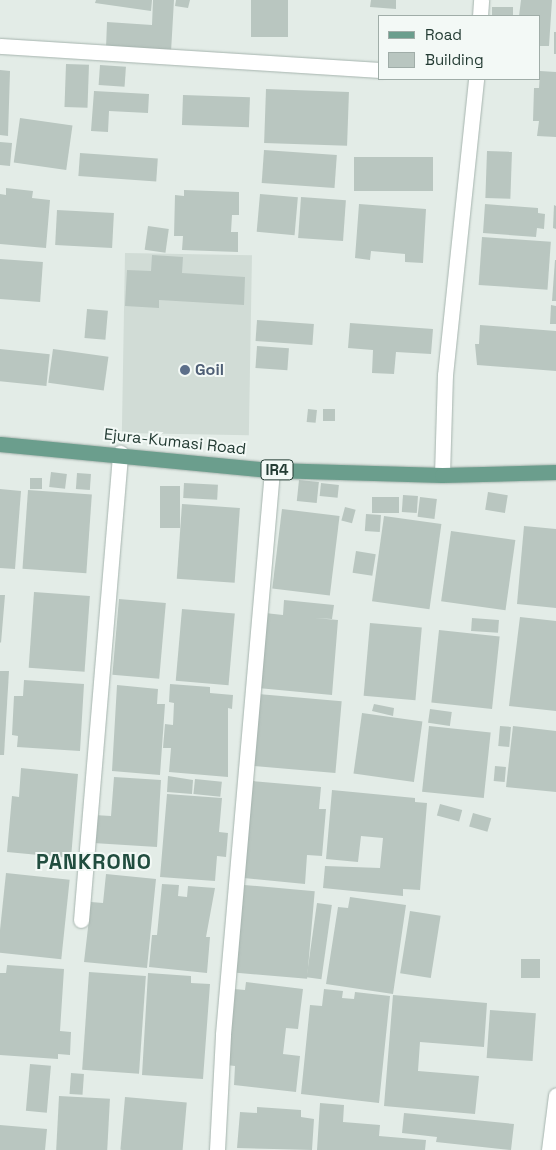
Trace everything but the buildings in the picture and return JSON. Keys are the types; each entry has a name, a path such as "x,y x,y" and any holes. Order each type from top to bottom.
{"main road":[{"name":"Ejura-Kumasi Road","path":"0,444 272,470 442,475 556,472"}],"street":[{"path":"480,15 481,0"},
{"path":"0,46 378,70"},
{"path":"442,475 445,375 476,80"},
{"path":"81,920 120,454"},
{"path":"216,1150 223,1034 272,470"},
{"path":"549,1150 556,1095"}],"shaded area":[{"path":"125,253 252,255 249,435 122,433"}],"place":[{"name":"Goil","path":"185,370"}],"district":[{"name":"PANKRONO","path":"94,862"}]}
